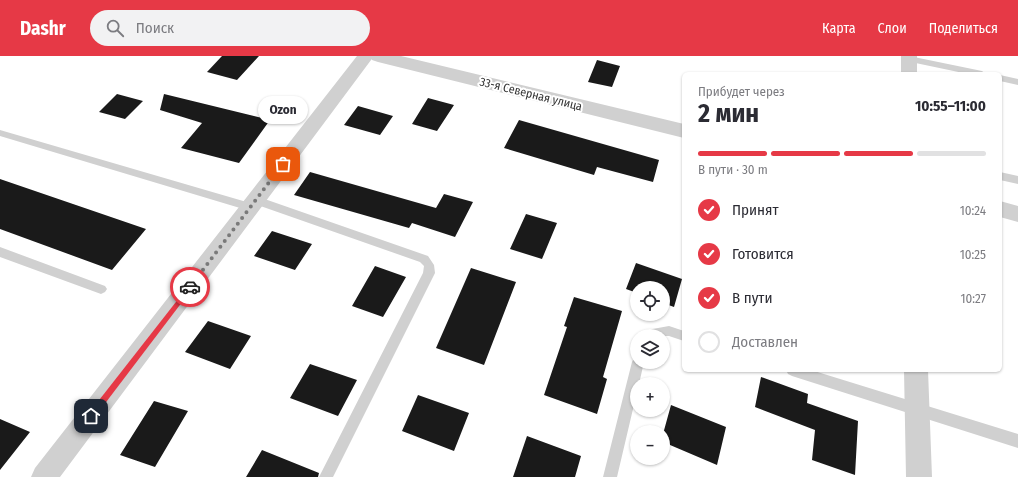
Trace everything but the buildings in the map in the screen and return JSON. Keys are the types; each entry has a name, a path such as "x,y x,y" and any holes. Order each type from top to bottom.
{"street":[{"path":"44,477 366,56"},
{"name":"33-я Северная улица","path":"378,56 682,131"},
{"path":"1002,210 1018,214"},
{"path":"916,372 919,477"}],"lane":[{"path":"909,63 969,72"},
{"path":"1002,78 1018,82"},
{"path":"0,133 253,204 424,259 429,265 429,273 326,477"},
{"path":"1002,176 1018,180"},
{"path":"0,252 101,290"},
{"path":"670,331 682,335"},
{"path":"610,477 636,369"},
{"path":"798,372 1018,441"}],"way so far":[{"path":"190,287 283,164"}],"place":[{"name":"Ozon","path":"283,164"}],"route":[{"path":"91,416 190,287"}]}
